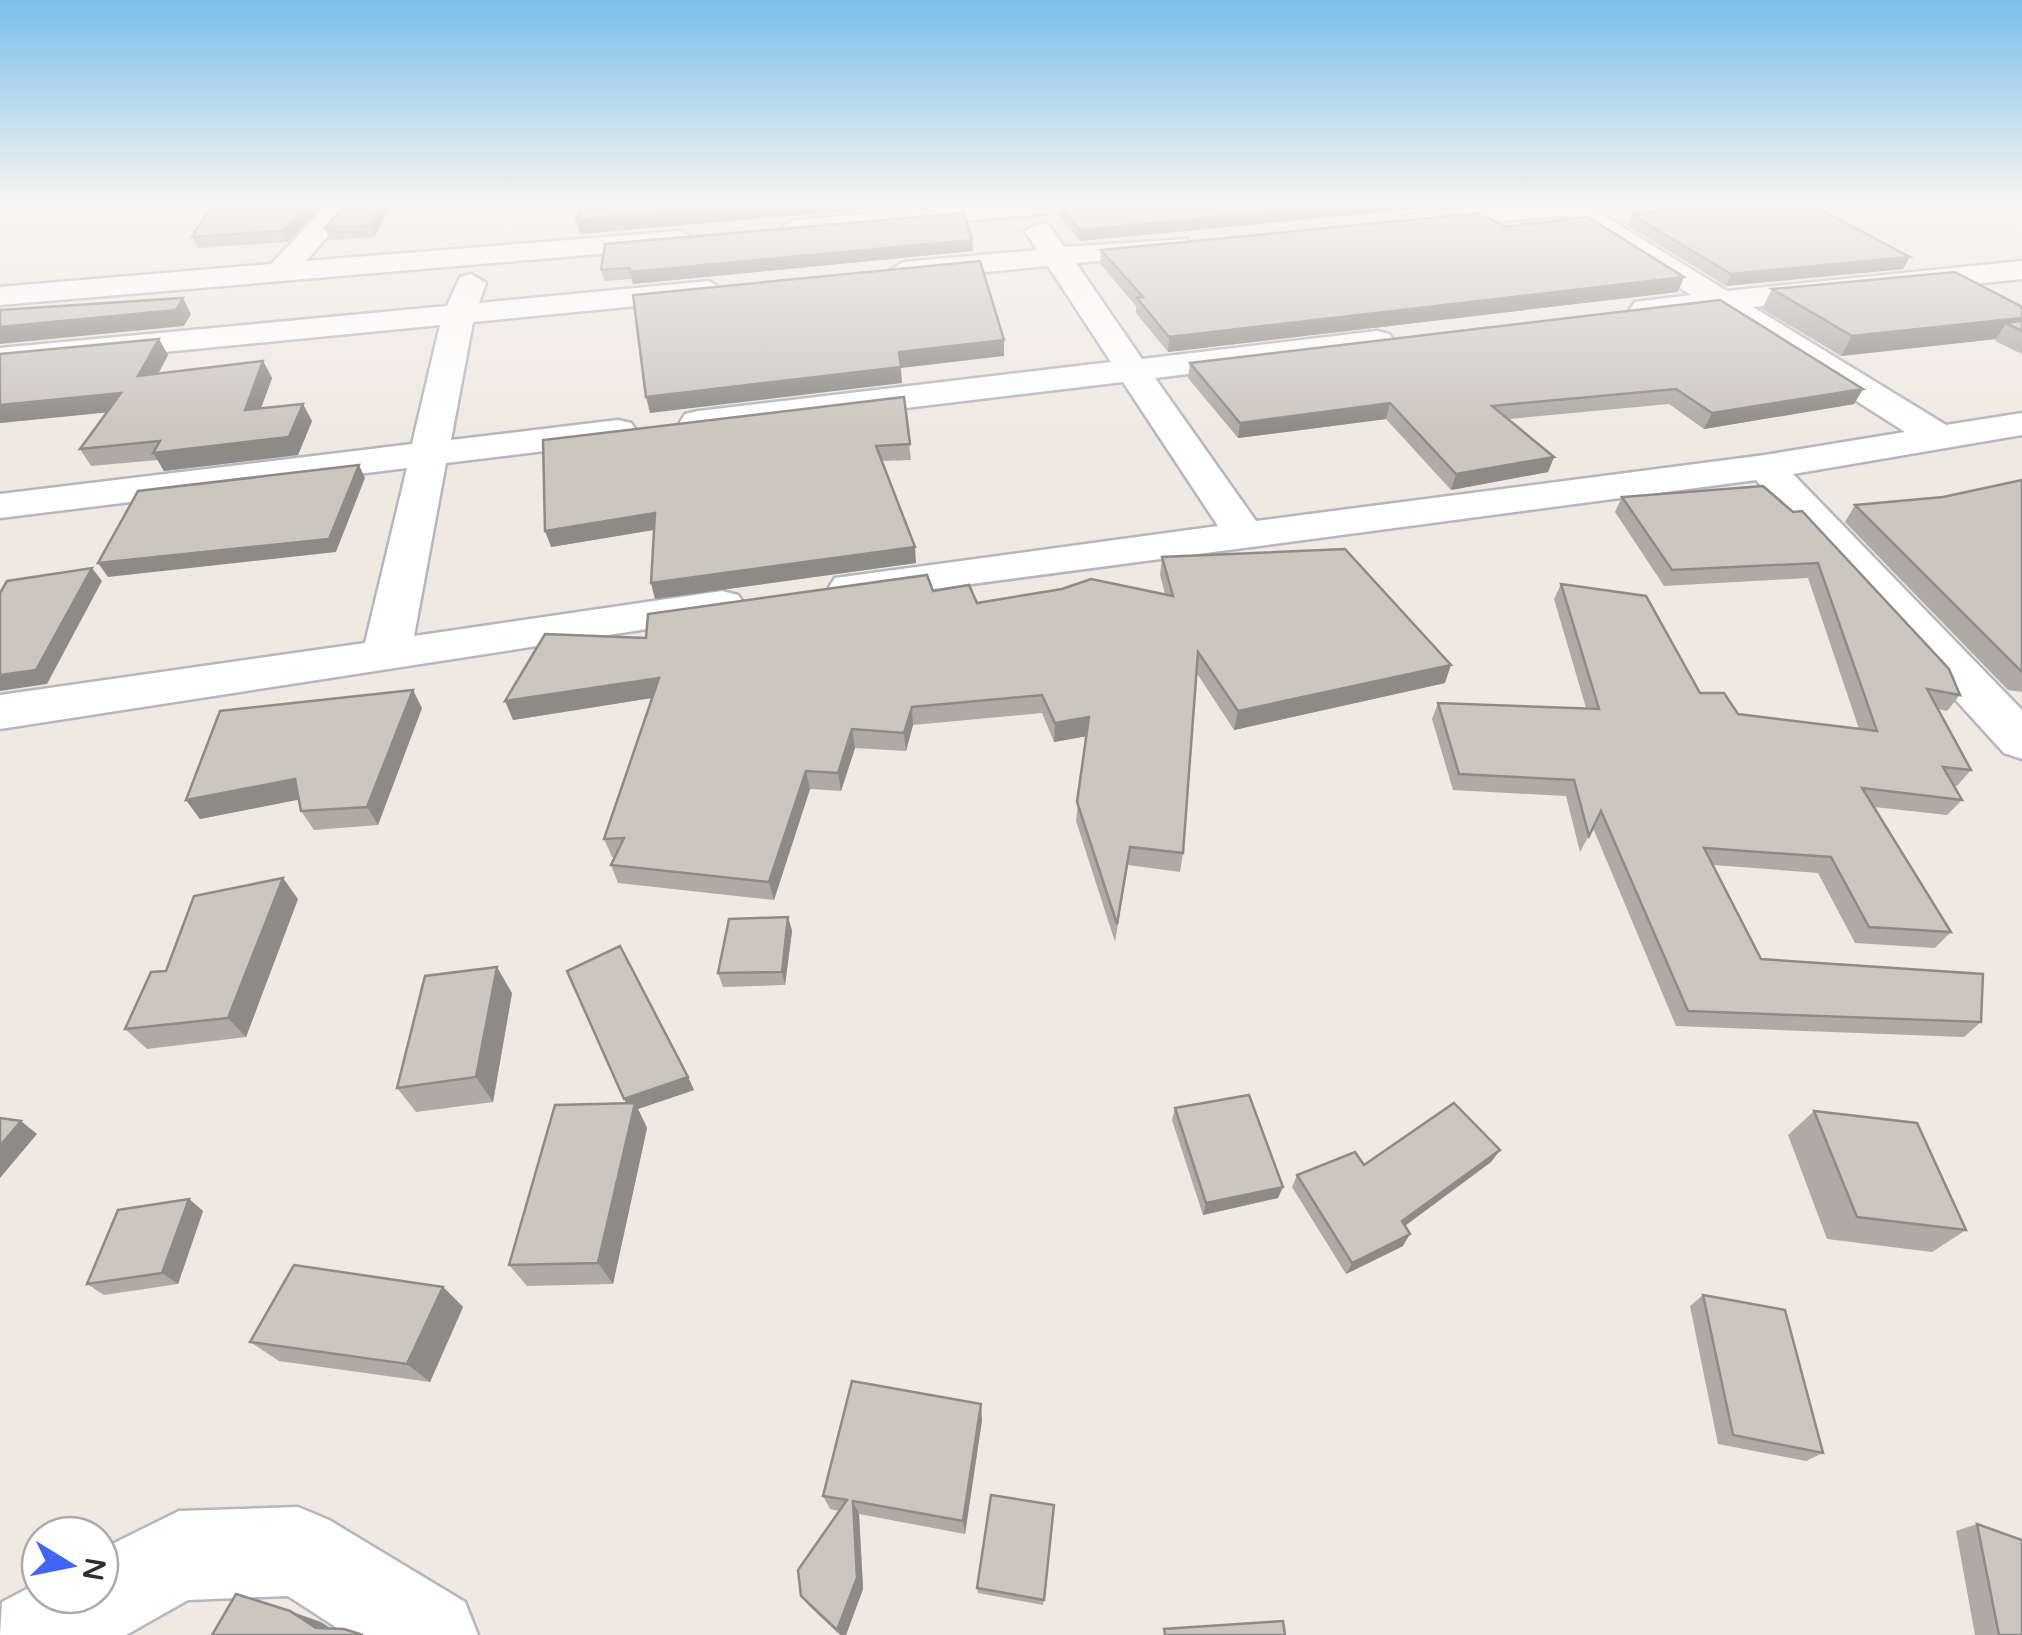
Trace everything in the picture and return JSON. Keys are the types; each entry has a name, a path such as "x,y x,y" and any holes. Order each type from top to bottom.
{"street":[{"path":"0,296 187,279"},
{"path":"386,656 459,314 473,279"},
{"path":"1069,279 1245,536"},
{"path":"1692,279 1937,436"},
{"path":"1610,313 1930,279"},
{"path":"0,358 737,287"},
{"path":"0,506 1418,336"},
{"path":"0,712 783,596 1765,466 2022,424"},
{"path":"1765,466 2022,742"},
{"path":"35,1635 179,1556 298,1551 432,1635"}],"building":[{"path":"793,279 986,279 1004,340 899,352 901,367 646,397 633,295"},
{"path":"1127,279 1664,279 1169,337 1137,298 1143,297"},
{"path":"1876,279 1969,279 2022,307 2022,318 1852,336 1772,289"},
{"path":"183,298 176,310 0,327 0,310"},
{"path":"1720,300 1863,389 1712,413 1676,389 1492,406 1554,457 1456,474 1390,403 1240,423 1190,363"},
{"path":"2022,321 2022,331 2006,323"},
{"path":"159,339 138,376 263,361 245,410 303,404 289,437 153,453 160,441 80,449 121,393 0,405 0,354"},
{"path":"904,397 910,444 876,446 915,547 651,583 655,513 545,531 543,440"},
{"path":"359,465 329,539 98,563 138,491"},
{"path":"2022,480 2022,672 1855,505 1943,497"},
{"path":"1763,486 1793,512 1802,511 1949,669 1960,695 1927,689 1971,770 1943,767 1962,800 1862,788 1951,932 1869,927 1831,857 1704,848 1761,959 1983,974 1981,1022 1688,1011 1601,811 1589,836 1574,780 1459,774 1438,703 1599,709 1561,584 1646,596 1700,693 1724,693 1738,714 1877,731 1818,563 1672,570 1622,497"},
{"path":"1345,549 1451,665 1238,711 1198,652 1183,853 1130,847 1117,924 1077,802 1089,717 1055,723 1042,695 912,707 904,733 852,729 838,773 806,771 769,882 611,865 624,838 604,839 659,678 505,701 545,634 646,638 648,614 927,575 933,591 969,585 977,603 1062,589 1091,579 1173,596 1162,557"},
{"path":"92,568 36,670 0,675 0,593 7,581"},
{"path":"413,690 367,807 301,811 295,779 186,800 220,711"},
{"path":"283,878 228,1018 125,1029 151,972 166,971 194,896"},
{"path":"788,917 782,972 718,973 729,919"},
{"path":"620,946 688,1077 624,1099 567,971"},
{"path":"497,967 476,1077 397,1088 425,976"},
{"path":"1249,1095 1283,1187 1206,1203 1175,1108"},
{"path":"635,1103 598,1263 509,1265 555,1105"},
{"path":"1454,1103 1500,1150 1402,1221 1410,1234 1352,1263 1297,1175 1355,1152 1364,1165"},
{"path":"1814,1111 1917,1123 1966,1230 1857,1217"},
{"path":"0,1118 21,1121 0,1146"},
{"path":"189,1199 162,1273 87,1284 118,1210"},
{"path":"294,1265 443,1287 407,1364 250,1342"},
{"path":"1703,1295 1785,1310 1823,1453 1733,1435"},
{"path":"852,1381 981,1404 963,1521 853,1501 857,1578 837,1630 801,1596 798,1570 847,1500 823,1496"},
{"path":"991,1495 1054,1505 1044,1600 977,1588"},
{"path":"1977,1524 2022,1540 2022,1635 1999,1635"},
{"path":"236,1594 290,1611 316,1628 344,1629 363,1635 212,1635"},
{"path":"1283,1621 1285,1635 1165,1635 1164,1629"}]}
